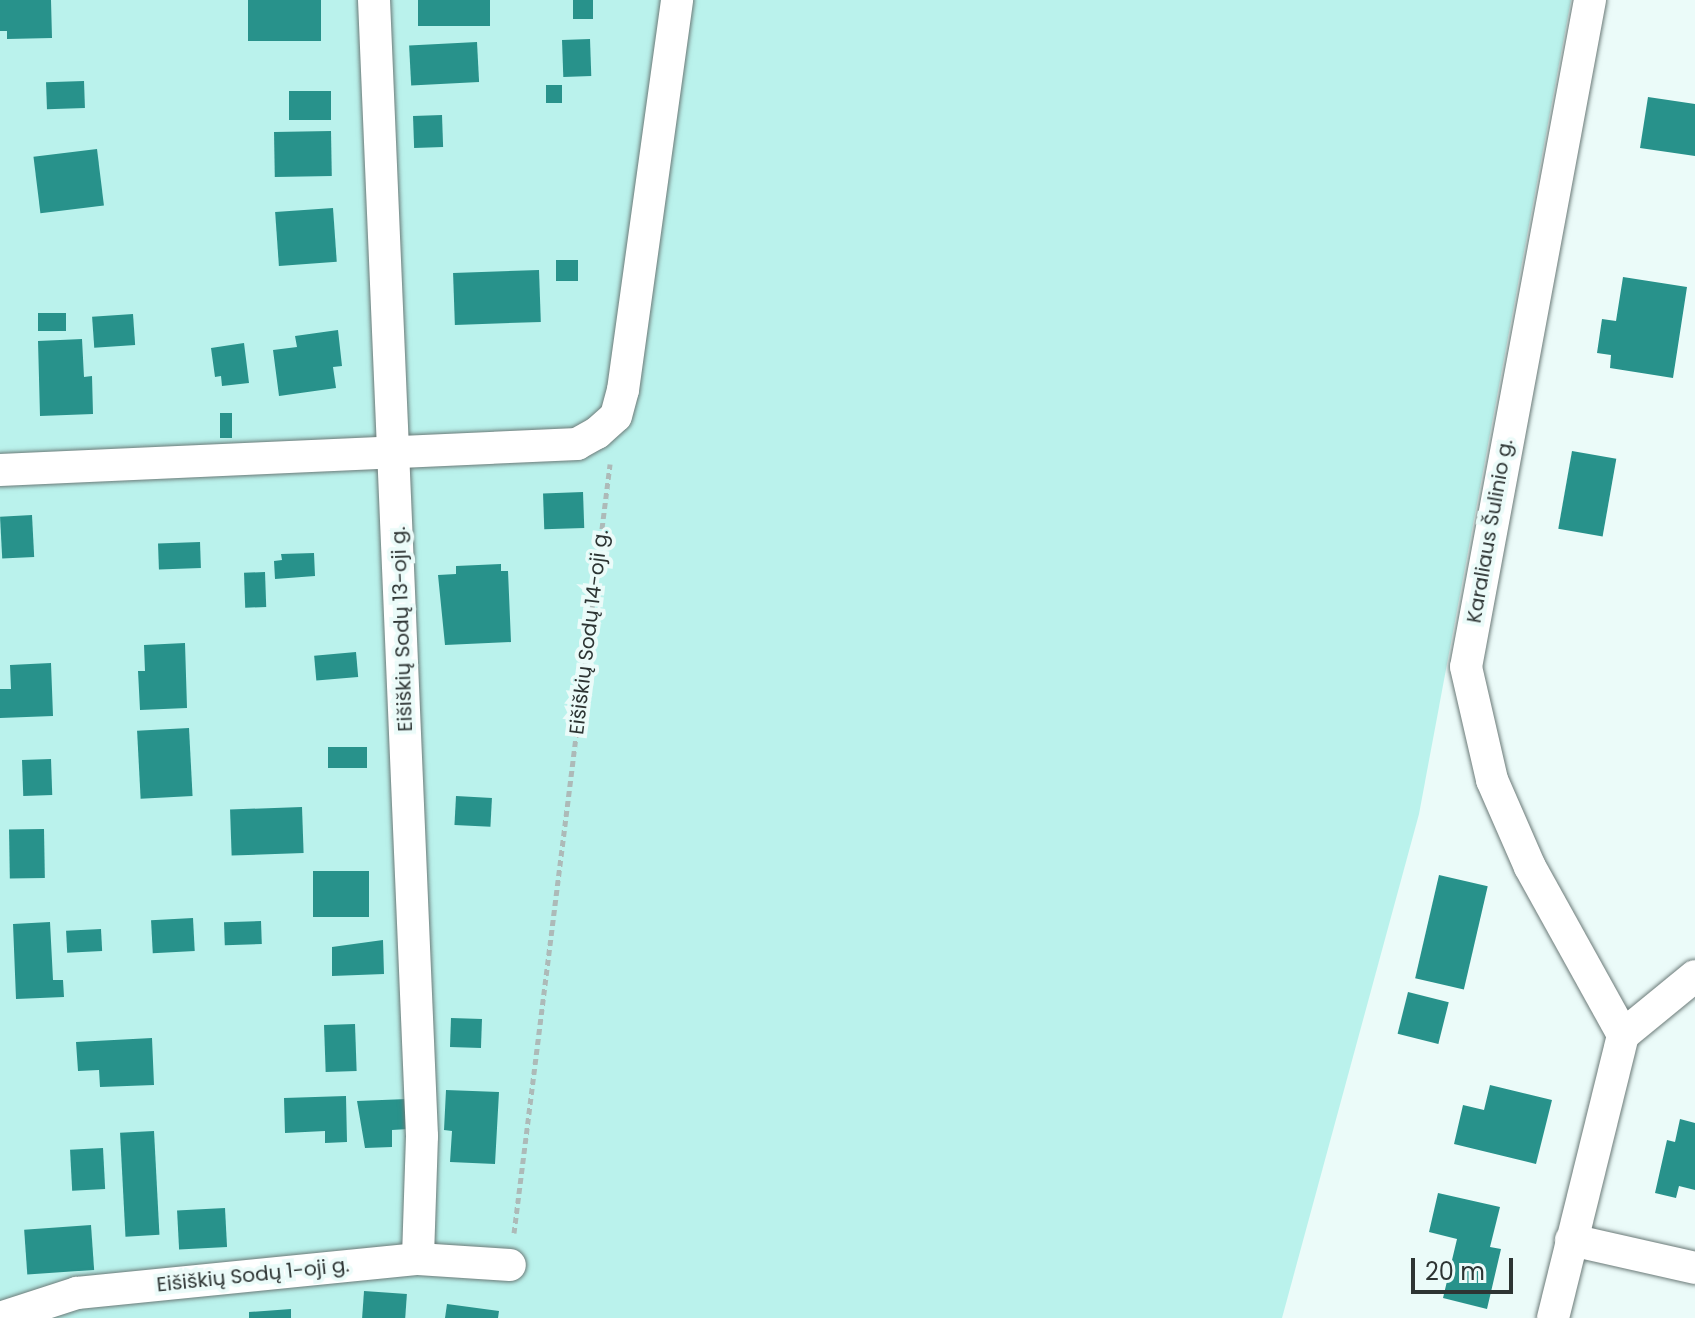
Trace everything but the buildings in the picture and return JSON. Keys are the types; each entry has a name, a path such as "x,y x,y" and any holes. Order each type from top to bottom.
{"street":[{"name":"Eišiškių Sodų 13-oji g.","path":"374,0 422,1136 418,1259"},
{"path":"0,470 577,444 616,416 677,0"},
{"name":"Karaliaus Šulinio g.","path":"1590,0 1466,667 1492,780 1530,867 1623,1035"},
{"path":"1553,1318 1623,1035 1695,976"},
{"path":"1571,1240 1695,1268"},
{"name":"Eišiškių Sodų 1-oji g.","path":"1,1308 77,1293 418,1259 510,1265"}],"path":[{"name":"Eišiškių Sodų 14-oji g.","path":"510,1265 616,416"}],"shaded area":[{"path":"0,0 1571,0 1419,814 1282,1318 0,1318"}]}
